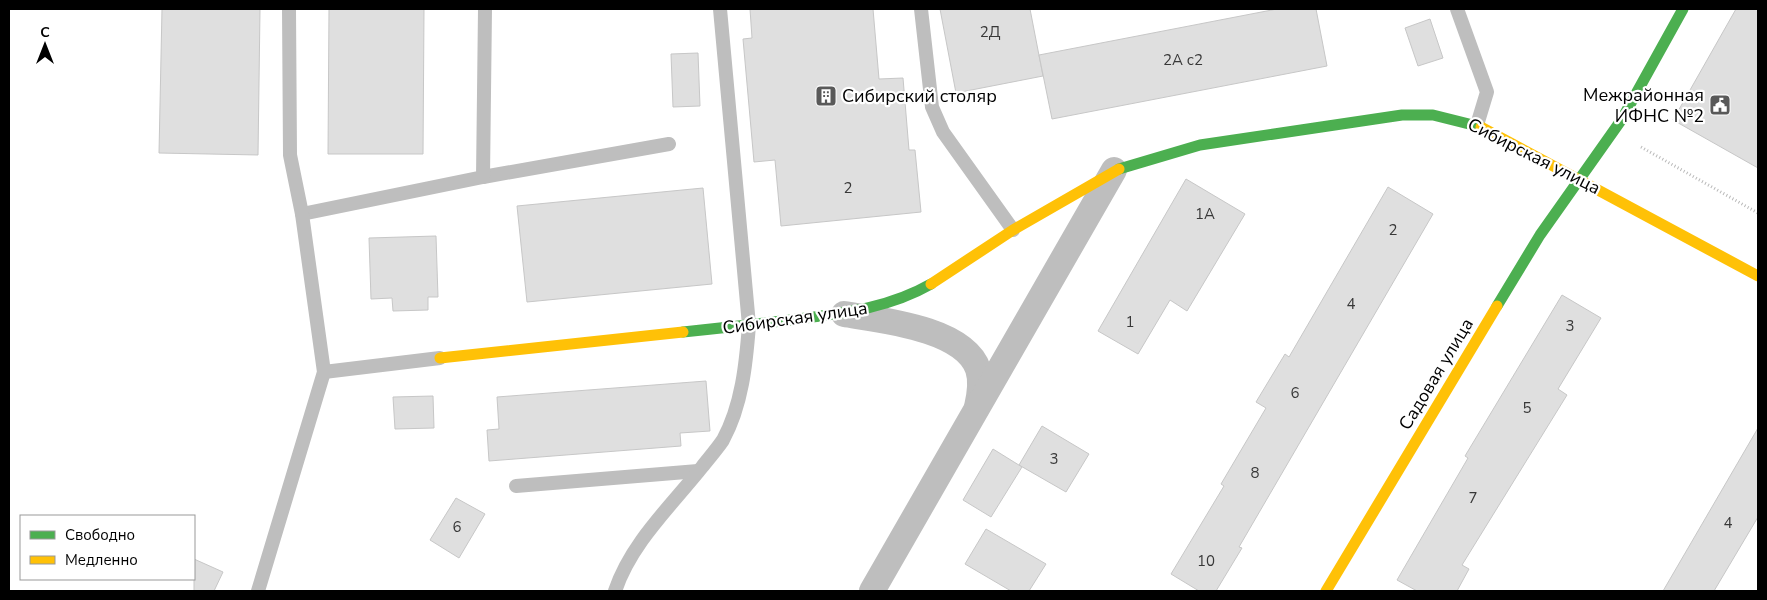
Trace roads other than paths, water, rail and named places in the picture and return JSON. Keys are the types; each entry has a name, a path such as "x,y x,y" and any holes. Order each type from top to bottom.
{"street":[{"name":"Садовая улица","path":"1326,591 1540,235 1622,119 1683,9"},
{"name":"Сибирская улица","path":"440,358 843,314 880,306 908,297 933,284 1013,230 1114,170 1200,145 1402,115 1433,115 1477,125 1579,178 1758,276"},
{"path":"872,591 1114,170"},
{"path":"843,314 926,331 958,346 971,357 978,368 980,381 977,410"}],"lane":[{"path":"258,591 324,372 302,214 290,155 289,9"},
{"path":"483,178 485,9"},
{"path":"615,591 622,570 635,549 721,442 737,407 744,374 749,325 720,9"},
{"path":"921,9 932,107 944,132 1013,230"},
{"path":"1457,9 1486,82 1486,101 1477,125"},
{"path":"302,214 669,144"},
{"path":"324,372 440,358"},
{"path":"516,486 698,471"}],"place":[{"name":"Сибирский столяр","path":"826,96"},
{"name":"Межрайонная ИФНС №2","path":"1720,105"}]}
